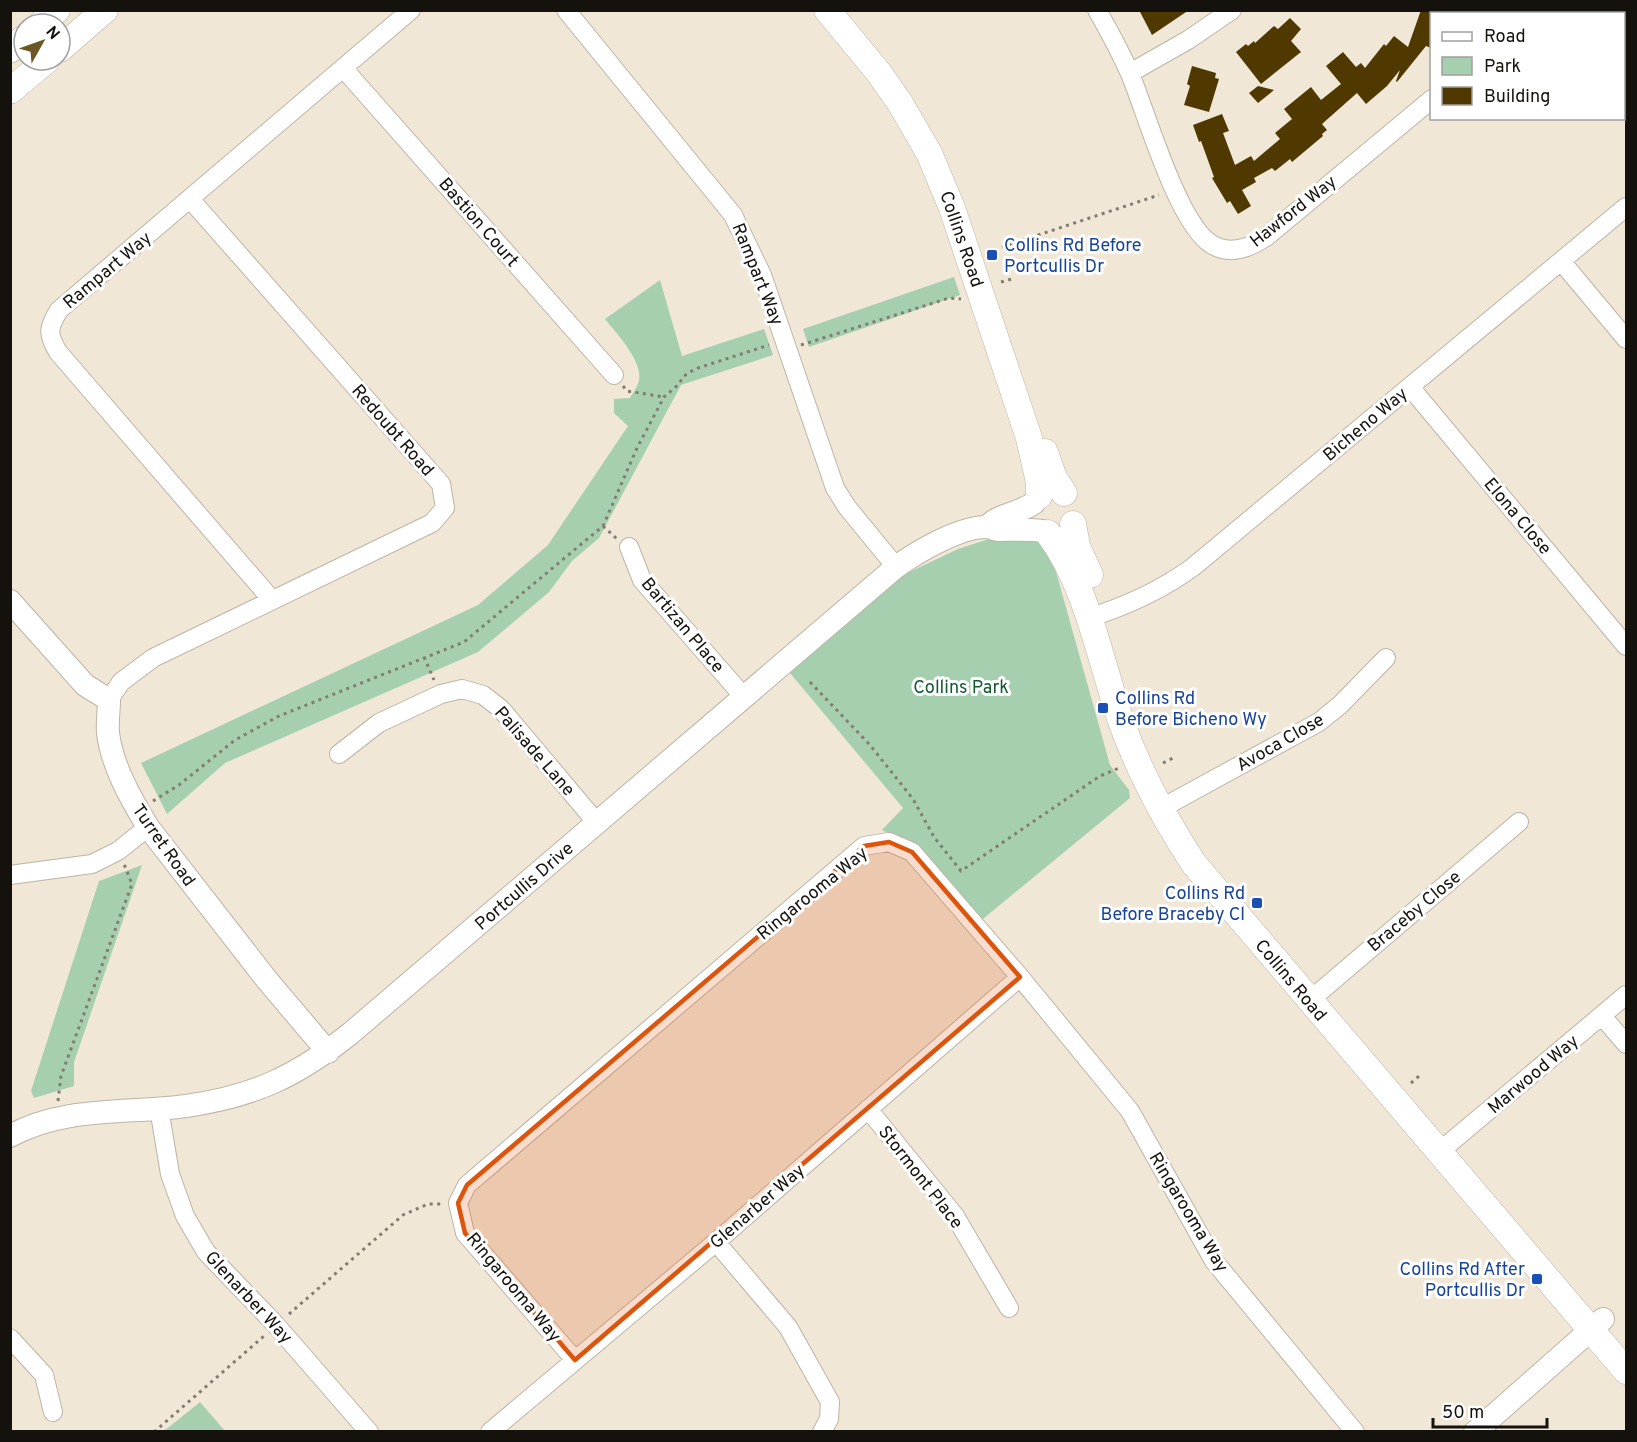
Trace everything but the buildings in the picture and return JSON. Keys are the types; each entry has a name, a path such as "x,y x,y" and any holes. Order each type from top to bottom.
{"main road":[{"path":"72,39 105,10"},
{"name":"Collins Road","path":"826,10 879,73 900,103 918,132 942,182 1029,438 1046,497"},
{"name":"Collins Road","path":"848,10 907,85 926,114 949,158 964,195 1036,411 1047,460 1054,478 1046,497 1033,517 1071,571 1095,616 1148,748 1167,805 1189,828 1315,996 1607,1334 1626,1371"},
{"path":"10,91 33,72"},
{"name":"Collins Road","path":"1046,497 1072,500 1075,506 1076,516 1072,524 1077,546 1088,568 1095,616"},
{"path":"1045,532 1058,534 1066,531 1072,524"}],"street":[{"name":"Rampart Way","path":"272,600 58,352 50,338 50,325 59,310 411,10"},
{"name":"Rampart Way","path":"566,10 733,215 762,275 835,488 847,507 896,567"},
{"name":"Hawford Way","path":"1097,10 1130,73 1175,190 1192,222 1207,241 1221,249 1237,250 1252,246 1266,237 1430,100"},
{"path":"1130,73 1188,40 1232,10"},
{"name":"Bastion Court","path":"343,68 614,375"},
{"name":"Redoubt Road","path":"109,700 121,682 153,658 432,523 445,508 441,484 190,199"},
{"name":"Bicheno Way","path":"1095,616 1144,597 1171,583 1193,567 1626,207"},
{"path":"1562,261 1626,339"},
{"name":"Elona Close","path":"1410,387 1626,646"},
{"name":"Portcullis Drive","path":"986,527 995,519 1020,512 1046,497"},
{"name":"Portcullis Drive","path":"10,1136 61,1118 99,1111 185,1106 243,1094 297,1072 328,1052 896,567 934,544 986,527 998,530 1045,532"},
{"name":"Bartizan Place","path":"629,547 642,580 744,697"},
{"path":"10,601 85,685 109,700"},
{"name":"Avoca Close","path":"1167,805 1319,722 1340,705 1386,658"},
{"name":"Palisade Lane","path":"339,754 379,723 441,694 462,689 483,695 501,709 597,823"},
{"name":"Turret Road","path":"109,700 108,732 114,759 143,819 267,980 328,1052"},
{"path":"10,875 92,864 118,850 143,819"},
{"name":"Braceby Close","path":"1315,996 1519,822"},
{"name":"Ringarooma Way","path":"576,1360 465,1233 458,1203 467,1185 864,846 889,842 912,852 1020,977 1130,1111 1214,1261 1355,1431"},
{"name":"Glenarber Way","path":"490,1431 716,1242 1020,977"},
{"name":"Marwood Way","path":"1445,1147 1626,995"},
{"path":"1602,1016 1626,1044"},
{"name":"Glenarber Way","path":"159,1108 170,1174 185,1216 206,1251 276,1325 369,1431"},
{"name":"Stormont Place","path":"868,1109 956,1216 1009,1308"},
{"path":"716,1242 788,1327 830,1402 829,1419 822,1431"},
{"path":"1475,1431 1607,1334"},
{"path":"1494,1431 1607,1334"},
{"path":"10,1338 44,1375 53,1412"}],"path":[{"path":"1002,247 1175,190"},
{"path":"1001,282 1012,279"},
{"path":"798,346 949,298 964,299"},
{"path":"143,819 179,785 235,740 279,716 464,642 603,526 637,448 664,397 678,385 684,376 695,369 775,343"},
{"path":"614,375 627,391 664,397"},
{"path":"424,657 441,694"},
{"path":"810,682 870,745 913,799 934,837 961,871 1100,776 1119,768"},
{"path":"1163,763 1173,758"},
{"path":"61,1118 58,1104 61,1076 132,885 118,850"},
{"path":"1411,1083 1419,1077"},
{"path":"154,1431 403,1215 428,1204 458,1203"}],"highlighted area":[{"path":"889,842 912,852 1020,977 575,1360 465,1233 458,1203 467,1185 864,846"}],"green space":[{"path":"954,277 960,295 809,347 803,329"},
{"path":"660,280 682,356 764,329 773,355 681,385 599,538 572,561 549,592 478,652 225,763 167,814 141,763 478,605 548,545 628,426 614,413 614,399 630,398 638,382 639,372 628,348 605,319"},
{"name":"Collins Park","path":"1029,537 1044,544 1051,554 1110,765 1129,790 1130,798 978,923 916,846 882,830 903,808 790,673 901,576 958,549 989,539"},
{"path":"142,865 74,1062 74,1086 34,1098 31,1091 99,881"},
{"path":"200,1402 225,1431 164,1431"}],"place":[{"name":"Collins Rd Before Portcullis Dr","path":"992,255"},
{"name":"Collins Rd Before Bicheno Wy","path":"1103,708"},
{"name":"Collins Rd Before Braceby Cl","path":"1257,903"},
{"name":"Collins Rd After Portcullis Dr","path":"1537,1279"}]}
